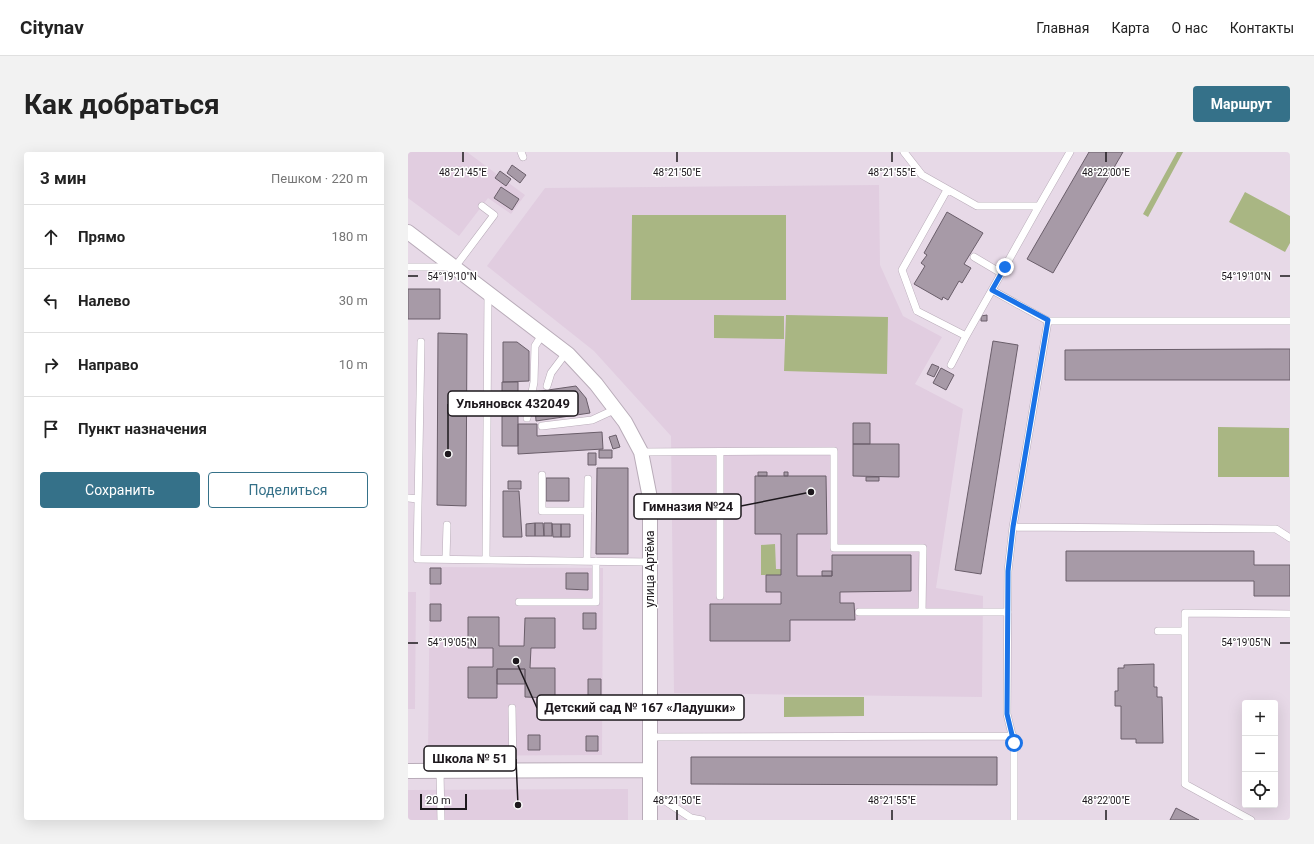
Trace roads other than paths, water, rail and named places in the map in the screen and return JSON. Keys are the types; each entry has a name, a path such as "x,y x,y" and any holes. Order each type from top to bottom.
{"street":[{"name":"улица Артёма","path":"408,232 566,353 596,384 616,410 625,422 641,452 650,498 650,820"},
{"path":"408,771 650,770"}],"lane":[{"path":"904,152 922,175 977,206 1039,206"},
{"path":"951,365 1001,273 1070,152"},
{"path":"947,190 902,270 917,311 966,336"},
{"path":"408,268 456,268 494,215 482,206"},
{"path":"974,257 1001,273"},
{"path":"992,290 1048,320 1290,321"},
{"path":"486,560 488,292"},
{"path":"1014,820 1014,743 1007,714 1008,571 1013,527 1048,320"},
{"path":"527,418 534,382 535,346 542,334"},
{"path":"421,342 417,559 650,562"},
{"path":"547,386 551,372 566,353"},
{"path":"542,426 592,420 616,410"},
{"path":"641,452 834,451 834,548 923,548 922,612"},
{"path":"720,452 720,596"},
{"path":"542,475 542,511 588,511"},
{"path":"587,561 588,479"},
{"path":"408,498 418,499"},
{"path":"446,559 447,525"},
{"path":"1013,527 1276,529 1290,538"},
{"path":"519,602 596,602 596,561"},
{"path":"860,612 1008,612"},
{"path":"1251,820 1185,784 1185,613 1290,614"},
{"path":"1158,631 1185,631"},
{"path":"512,708 513,771"},
{"path":"650,736 1013,736"},
{"path":"440,771 441,820"},
{"path":"650,791 691,818 702,820"}],"place":[{"name":"Ульяновск 432049","path":"448,454"},
{"name":"Гимназия №24","path":"811,492"},
{"name":"Детский сад № 167 «Ладушки»","path":"516,661"},
{"name":"Школа № 51","path":"518,805"}]}
